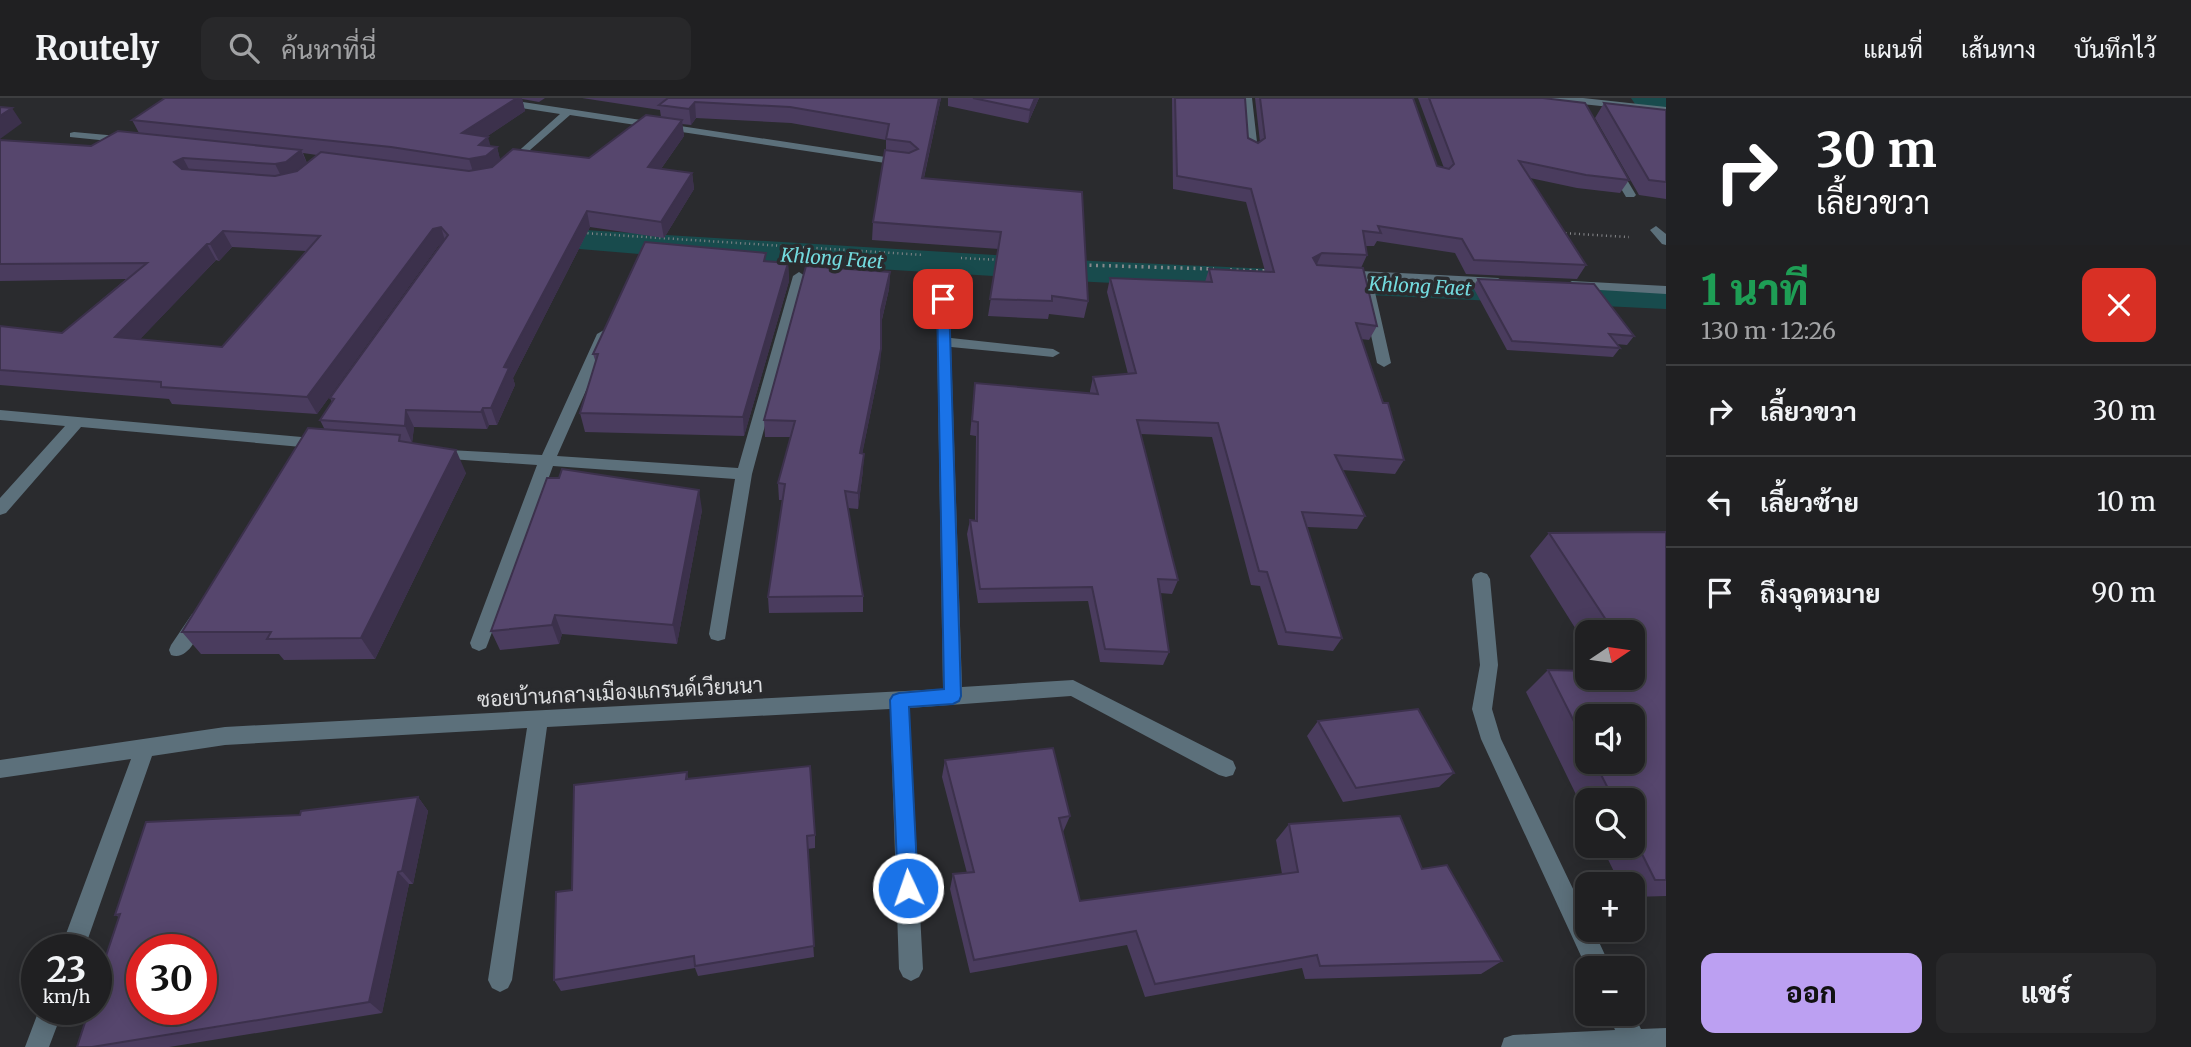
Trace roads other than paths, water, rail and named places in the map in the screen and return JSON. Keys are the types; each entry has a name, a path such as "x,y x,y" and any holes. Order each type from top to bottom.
{"street":[{"path":"476,98 908,163"},
{"path":"1247,98 1252,151"},
{"path":"1554,98 1666,110"},
{"path":"1577,101 1584,112"},
{"path":"495,178 567,113"},
{"path":"74,135 137,141"},
{"path":"1611,159 1630,195"},
{"path":"1316,272 1367,281 1513,282"},
{"path":"718,634 744,474 799,276"},
{"path":"942,277 953,696"},
{"path":"1367,281 1384,363"},
{"path":"1555,285 1666,290"},
{"path":"479,643 547,461 610,321"},
{"path":"944,342 1053,353"},
{"path":"0,415 343,446"},
{"path":"0,509 77,422"},
{"path":"425,452 744,474"},
{"path":"1481,579 1489,665 1482,709 1491,739 1592,956"},
{"path":"178,650 207,604"},
{"name":"ซอยบ้านกลางเมืองแกรนด์เวียนนา","path":"0,769 225,736 899,700 1073,688 1226,768"},
{"path":"899,700 911,969"},
{"path":"500,980 538,719"},
{"path":"78,934 145,748"},
{"path":"37,1047 45,1025"},
{"path":"1626,1026 1633,1040"},
{"path":"1513,1047 1666,1040"}],"waterway":[{"path":"1645,98 1666,100"},
{"name":"Khlong Faet","path":"520,236 1093,272 1666,298"}]}
